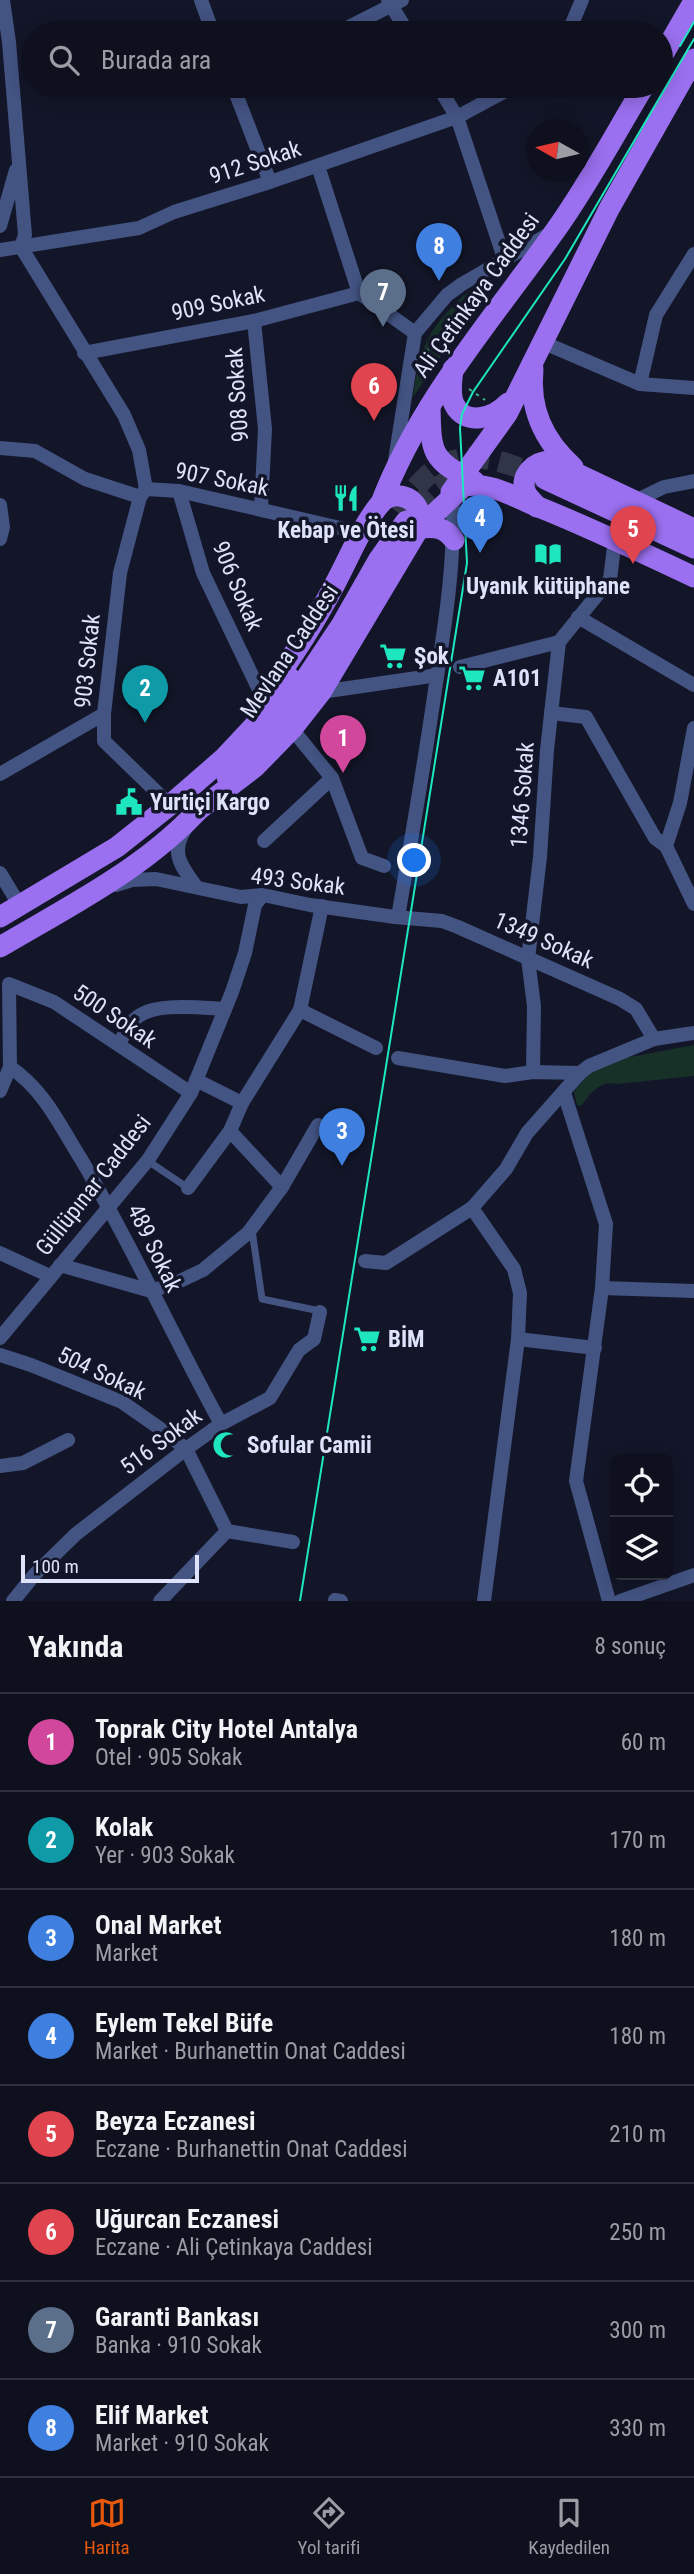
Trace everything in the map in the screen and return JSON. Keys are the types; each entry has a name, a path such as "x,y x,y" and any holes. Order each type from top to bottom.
{"main road":[{"path":"673,37 694,1"},
{"path":"451,487 507,414 609,209 686,85 694,59"},
{"name":"Ali Çetinkaya Caddesi","path":"400,516 394,470 447,371 556,229 637,98"},
{"path":"538,351 531,386 536,417 556,449 582,475"},
{"path":"447,371 453,402 462,414 479,418 493,416 516,394"},
{"path":"430,404 433,451 451,487"},
{"path":"694,529 550,461 533,466 526,476 526,494 541,492 694,564"},
{"path":"177,799 216,746 262,696 290,660 318,617 362,533 400,516 451,487 474,484 541,492 694,548"},
{"path":"541,492 615,540 694,577"},
{"path":"400,516 446,530 454,540"},
{"path":"196,812 255,767 292,729 321,692 400,516"},
{"name":"Mevlana Caddesi","path":"0,917 117,847 224,758 274,700 303,659 378,535 400,516"},
{"name":"Mevlana Caddesi","path":"0,947 94,892 146,856 196,812 282,714 342,624 400,516"}],"street":[{"path":"3,0 6,91 18,162 25,235 21,247"},
{"path":"201,0 209,21"},
{"path":"573,21 582,0"},
{"path":"359,21 394,2 403,21"},
{"path":"238,98 270,182"},
{"path":"445,98 457,117 505,258"},
{"name":"912 Sokak","path":"0,250 139,228 174,212 318,166 457,117 493,98"},
{"path":"0,226 18,162"},
{"path":"318,166 359,293 415,333"},
{"path":"394,470 415,333 447,295 556,229"},
{"name":"903 Sokak","path":"21,247 84,353 111,390 139,450 143,493 120,573 104,714 104,741 177,799"},
{"path":"640,384 656,315 694,254"},
{"name":"909 Sokak","path":"84,353 254,321 359,293"},
{"name":"908 Sokak","path":"254,321 265,429 261,508"},
{"path":"538,351 640,384 694,388"},
{"name":"907 Sokak","path":"0,448 35,451 85,479 143,493 179,491 362,533"},
{"path":"633,502 664,487 694,481"},
{"path":"397,917 419,796 449,600 454,540 451,487"},
{"name":"906 Sokak","path":"179,491 203,573 262,696"},
{"path":"0,505 3,527 0,539"},
{"path":"460,667 559,642 610,579 615,540"},
{"path":"578,617 694,685"},
{"name":"1346 Sokak","path":"533,1072 534,1006 528,959 559,642"},
{"path":"321,692 431,676"},
{"path":"551,713 586,717 655,838 666,846 694,904"},
{"path":"0,774 104,714"},
{"path":"666,846 680,803 694,728"},
{"path":"292,729 332,778 362,858 384,866"},
{"path":"264,841 332,778"},
{"path":"195,885 180,865 177,845 179,837 196,812"},
{"path":"0,873 20,906"},
{"name":"493 Sokak","path":"94,892 132,880 156,878 241,897 263,895 397,917"},
{"name":"Güllüpınar Caddesi","path":"0,1338 148,1160 194,1086 245,953 255,905 263,895"},
{"path":"188,1188 230,1130 242,1102 300,1010 322,906"},
{"name":"1349 Sokak","path":"397,917 442,921 620,999 636,1009 654,1039"},
{"name":"500 Sokak","path":"10,1067 9,984 54,1002 119,1043 150,1067 194,1086 242,1102"},
{"path":"119,1043 135,1018 149,1010 225,1009"},
{"path":"300,1010 376,1048"},
{"path":"365,1261 386,1263 472,1208 506,1169 527,1133 589,1066 654,1039 694,1033"},
{"path":"398,1058 505,1076 533,1072 580,1073"},
{"path":"0,1091 10,1067"},
{"name":"489 Sokak","path":"10,1067 30,1080 54,1113 110,1208 221,1424"},
{"path":"564,1093 606,1224 595,1348 576,1481 609,1601"},
{"path":"0,1252 55,1271 151,1292 180,1281 203,1270 251,1229 282,1187 318,1125"},
{"path":"230,1130 282,1187"},
{"path":"472,1208 514,1269 520,1293 519,1339 484,1601"},
{"path":"602,1288 694,1291"},
{"name":"516 Sokak","path":"13,1601 35,1574 76,1534 221,1424 270,1398 299,1350 314,1339 320,1312"},
{"path":"519,1339 595,1348"},
{"name":"504 Sokak","path":"0,1355 122,1402 186,1449 228,1531"},
{"path":"0,1466 23,1463 68,1440"},
{"path":"160,1601 228,1531 293,1542"},
{"path":"620,1601 694,1575"}],"lane":[{"path":"148,1160 188,1188"},
{"path":"251,1229 262,1299 320,1312"}],"path":[{"path":"425,346 447,371 501,410"},
{"path":"479,396 484,389"}],"green space":[{"path":"484,286 485,292 413,397 420,359 442,317 463,297"},
{"path":"694,1045 694,1076 606,1084 592,1092 581,1106 577,1105 574,1092 589,1073 625,1058"}],"tunnel":[{"path":"396,511 429,474 442,465 457,460 486,459 515,466 543,478"},
{"path":"416,509 440,486 469,472"}],"tram line":[{"path":"680,46 694,22"},
{"path":"673,75 694,39"},
{"path":"300,1601 467,563 460,428 462,414 473,392 565,259 659,98"}],"place":[{"name":"Elif Market","path":"439,281"},
{"name":"Garanti Bankası","path":"383,327"},
{"name":"Uğurcan Eczanesi","path":"374,421"},
{"name":"Kebap ve Ötesi","path":"346,498"},
{"name":"Eylem Tekel Büfe","path":"480,553"},
{"name":"Uyanık kütüphane","path":"548,554"},
{"name":"Beyza Eczanesi","path":"633,564"},
{"name":"Şok","path":"393,656"},
{"name":"A101","path":"472,678"},
{"name":"Kolak","path":"145,723"},
{"name":"Toprak City Hotel Antalya","path":"343,773"},
{"name":"Yurtiçi Kargo","path":"129,802"},
{"name":"Onal Market","path":"342,1166"},
{"name":"BİM","path":"367,1339"},
{"name":"Sofular Camii","path":"226,1445"}]}
